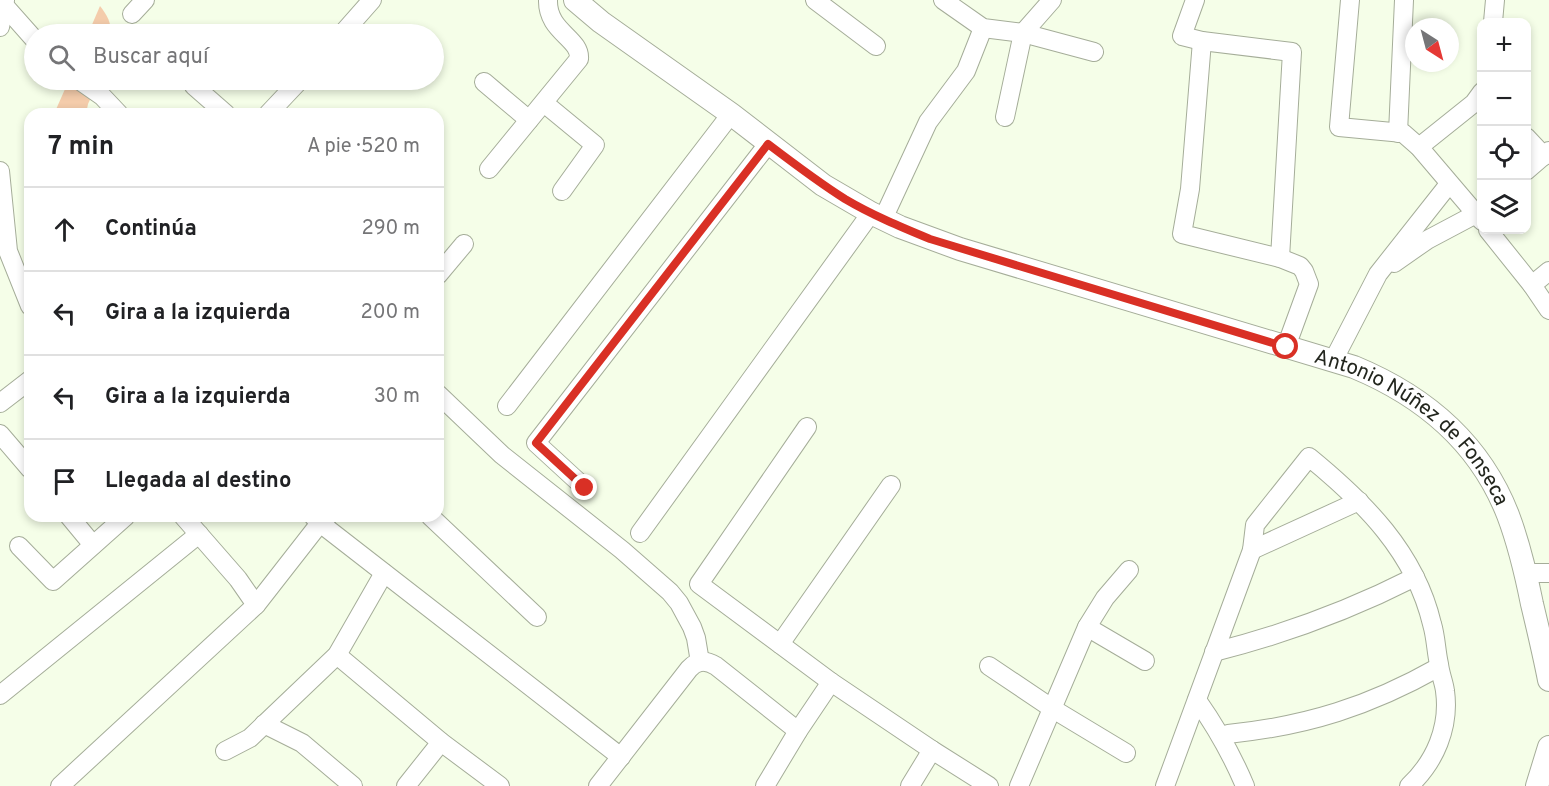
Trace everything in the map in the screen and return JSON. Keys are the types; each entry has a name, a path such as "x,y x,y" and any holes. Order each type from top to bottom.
{"main road":[{"name":"Antonio Núñez de Fonseca","path":"575,0 601,22 731,114 823,185 877,216 960,249 1364,371 1394,385 1430,410 1462,440 1499,494 1514,532 1526,573 1549,680"},
{"path":"1537,786 1549,747"}],"street":[{"path":"132,14 145,0"},
{"path":"351,24 372,0"},
{"path":"489,169 577,62 579,56 576,47 555,25 548,10 548,0"},
{"path":"815,0 876,46"},
{"path":"943,0 982,28 1023,33 1094,52"},
{"path":"1005,117 1023,33 1052,0"},
{"path":"1195,0 1182,36 1202,41 1292,52 1280,258"},
{"path":"1350,0 1339,126 1403,133 1419,147 1449,184 1477,212"},
{"path":"1398,133 1404,0"},
{"path":"1493,18 1495,0"},
{"path":"0,27 4,2"},
{"path":"4,2 24,27"},
{"path":"640,533 877,216 928,122 966,71 982,28"},
{"path":"1202,41 1190,189 1182,234 1280,258 1300,266 1309,284 1286,347"},
{"path":"484,82 529,120"},
{"path":"93,90 113,108"},
{"path":"199,90 219,108"},
{"path":"274,108 291,90"},
{"path":"1419,147 1477,99"},
{"path":"544,103 595,145 562,191"},
{"path":"507,406 731,114"},
{"path":"1531,141 1546,154 1531,167"},
{"path":"585,488 536,443 768,144"},
{"path":"0,171 8,251 24,291"},
{"path":"1333,361 1378,274 1449,184"},
{"path":"1378,274 1427,240 1477,216"},
{"path":"1491,234 1549,310"},
{"path":"444,268 464,244"},
{"path":"1532,285 1549,271"},
{"path":"0,403 24,386"},
{"path":"444,405 670,592 686,614 692,627 700,662"},
{"path":"807,428 699,584 831,682 989,786"},
{"path":"0,434 24,462"},
{"path":"1165,786 1252,550 1255,525 1309,457 1359,501 1386,530 1415,577 1426,603 1443,679 1446,699 1445,719 1443,732 1433,756 1418,778 1409,786"},
{"path":"780,644 891,485"},
{"path":"1252,550 1359,501"},
{"path":"74,522 93,545"},
{"path":"19,546 53,581 119,522"},
{"path":"188,522 238,579 256,605"},
{"path":"60,786 256,605 317,522"},
{"path":"325,522 384,573 621,757"},
{"path":"436,522 537,617"},
{"path":"0,694 199,534"},
{"path":"1019,786 1087,627 1105,598 1129,570"},
{"path":"225,751 250,738 337,655 384,573"},
{"path":"1526,573 1549,573"},
{"path":"1214,652 1311,623 1415,577"},
{"path":"1087,627 1145,661"},
{"path":"337,655 441,742 500,786"},
{"path":"598,786 696,663 706,661 716,666 798,731"},
{"path":"989,666 1053,709 1126,753"},
{"path":"1227,734 1284,727 1338,713 1390,693 1439,667"},
{"path":"765,786 831,682"},
{"path":"1197,700 1220,734 1245,786"},
{"path":"264,724 303,743 353,786"},
{"path":"406,786 441,742"},
{"path":"910,786 932,750"}],"shaded area":[{"path":"100,6 109,24 92,24"},
{"path":"65,90 94,90 87,108 57,108"}],"route":[{"path":"585,488 536,443 768,144 800,169 847,200 900,227 930,239 1286,347"}]}
